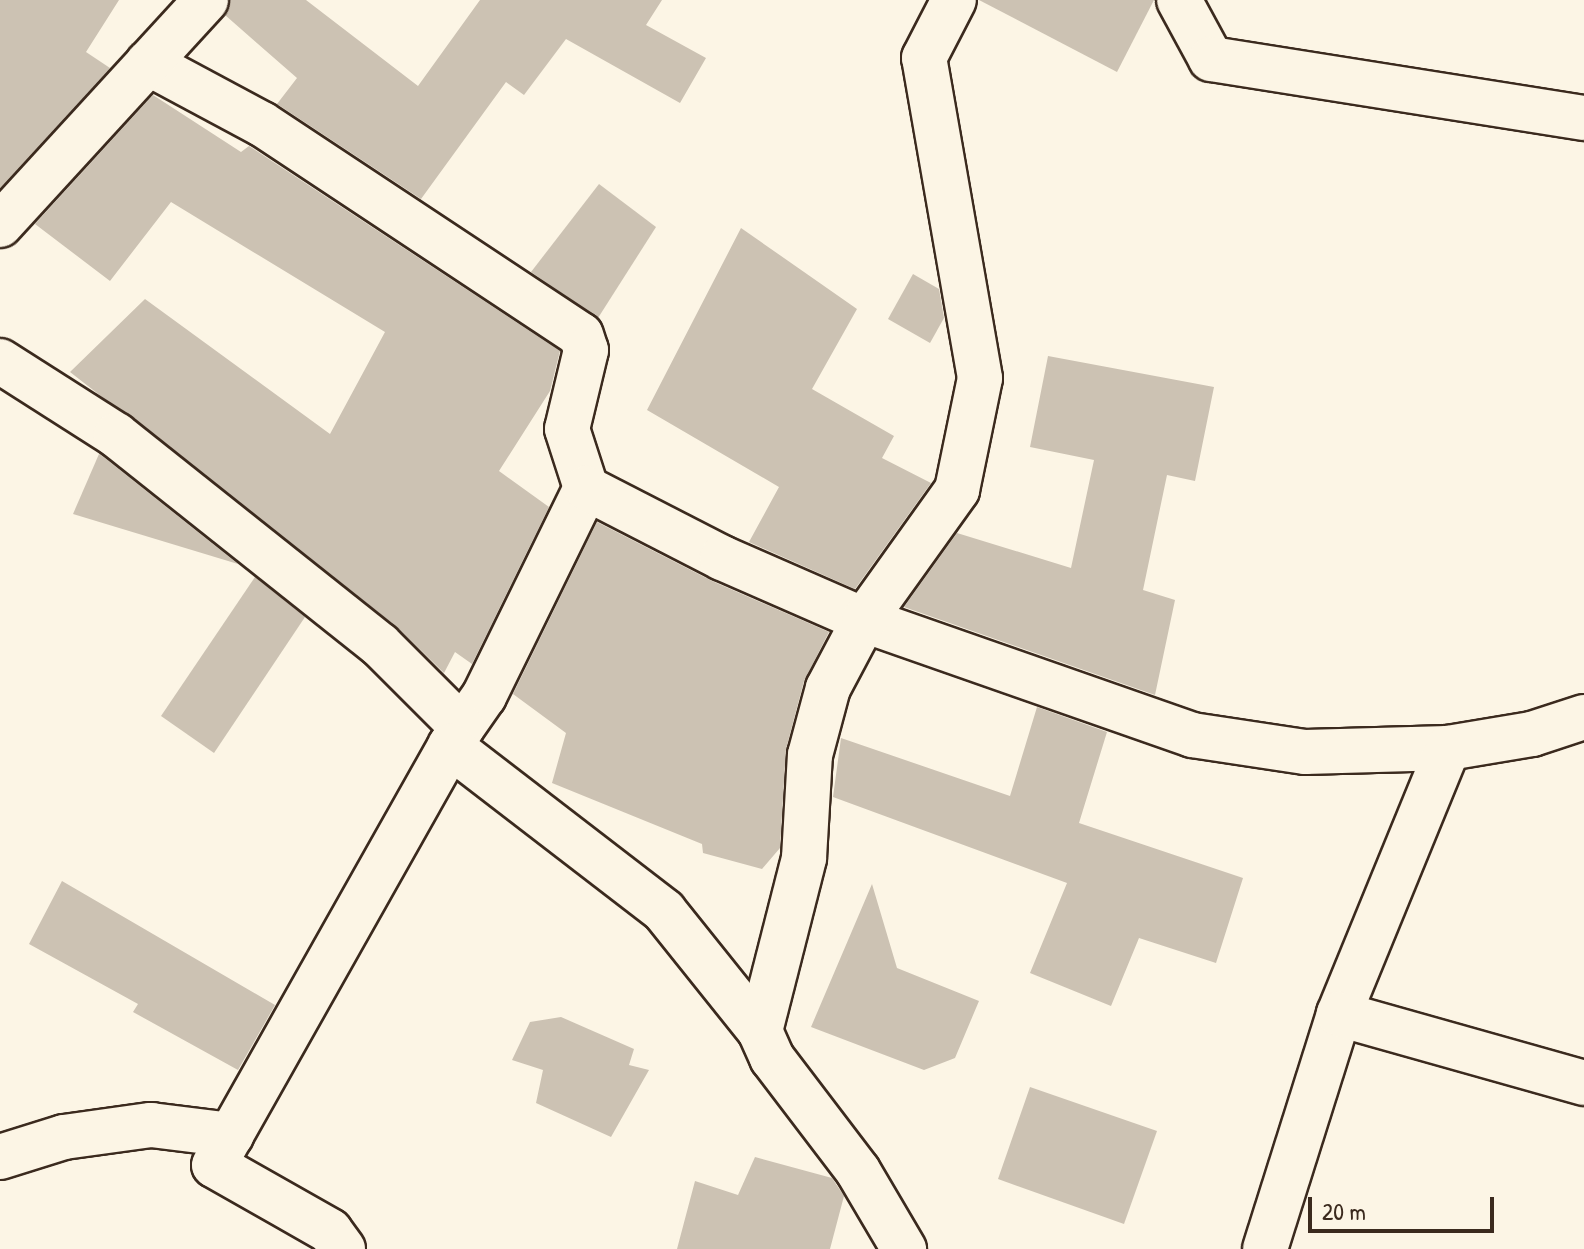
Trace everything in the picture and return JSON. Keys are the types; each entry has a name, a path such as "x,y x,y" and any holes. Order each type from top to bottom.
{"street":[{"path":"0,225 206,0"},
{"path":"760,1031 804,858 810,755 828,688 864,620 957,490 980,378 924,58 954,0"},
{"path":"1179,0 1211,59 1584,118"},
{"path":"148,63 262,124 581,335 586,350 567,429 586,488 484,696 456,736 214,1165 330,1231 343,1249"},
{"path":"0,361 140,454 380,645 456,736 664,911 760,1031 772,1058 858,1171 904,1249"},
{"path":"586,488 722,558 864,620 1192,735 1305,752 1448,748 1532,734 1584,717"},
{"path":"1265,1249 1339,1014 1448,748"},
{"path":"1339,1014 1584,1083"},
{"path":"0,1157 64,1137 151,1125 231,1135"}],"building":[{"path":"0,0 119,0 86,52 110,68 0,188"},
{"path":"230,0 306,0 418,86 480,0 662,0 646,25 706,58 680,103 566,39 524,95 506,82 421,199 277,104 297,78 225,15"},
{"path":"979,0 1154,0 1117,72"},
{"path":"153,95 241,152 249,146 560,351 550,391 499,471 549,507 472,664 455,652 444,673 396,626 70,372 145,299 330,434 385,332 171,202 110,281 35,224"},
{"path":"599,184 656,227 598,318 531,272"},
{"path":"741,228 857,309 812,389 894,436 882,458 931,483 855,589 749,542 779,487 647,410"},
{"path":"913,274 939,289 944,318 930,343 888,319"},
{"path":"1048,356 1214,387 1195,481 1167,475 1143,590 1175,600 1155,695 904,607 957,533 1071,568 1094,460 1030,447"},
{"path":"101,455 238,564 73,514"},
{"path":"597,522 712,581 829,632 804,681 786,749 780,848 762,869 703,853 702,844 552,783 566,733 513,694"},
{"path":"255,577 305,617 214,753 161,716"},
{"path":"1037,707 1107,732 1079,823 1243,878 1216,963 1139,938 1111,1006 1030,973 1067,883 833,797 841,738 1010,796"},
{"path":"62,881 275,1005 238,1070 133,1012 138,1004 29,944"},
{"path":"872,884 897,968 979,1001 955,1058 924,1070 811,1027"},
{"path":"561,1017 634,1049 629,1065 649,1070 611,1137 536,1103 543,1070 512,1060 530,1022"},
{"path":"1030,1087 1157,1131 1124,1224 998,1179"},
{"path":"755,1157 832,1178 844,1196 830,1249 677,1249 695,1181 738,1195"}]}
